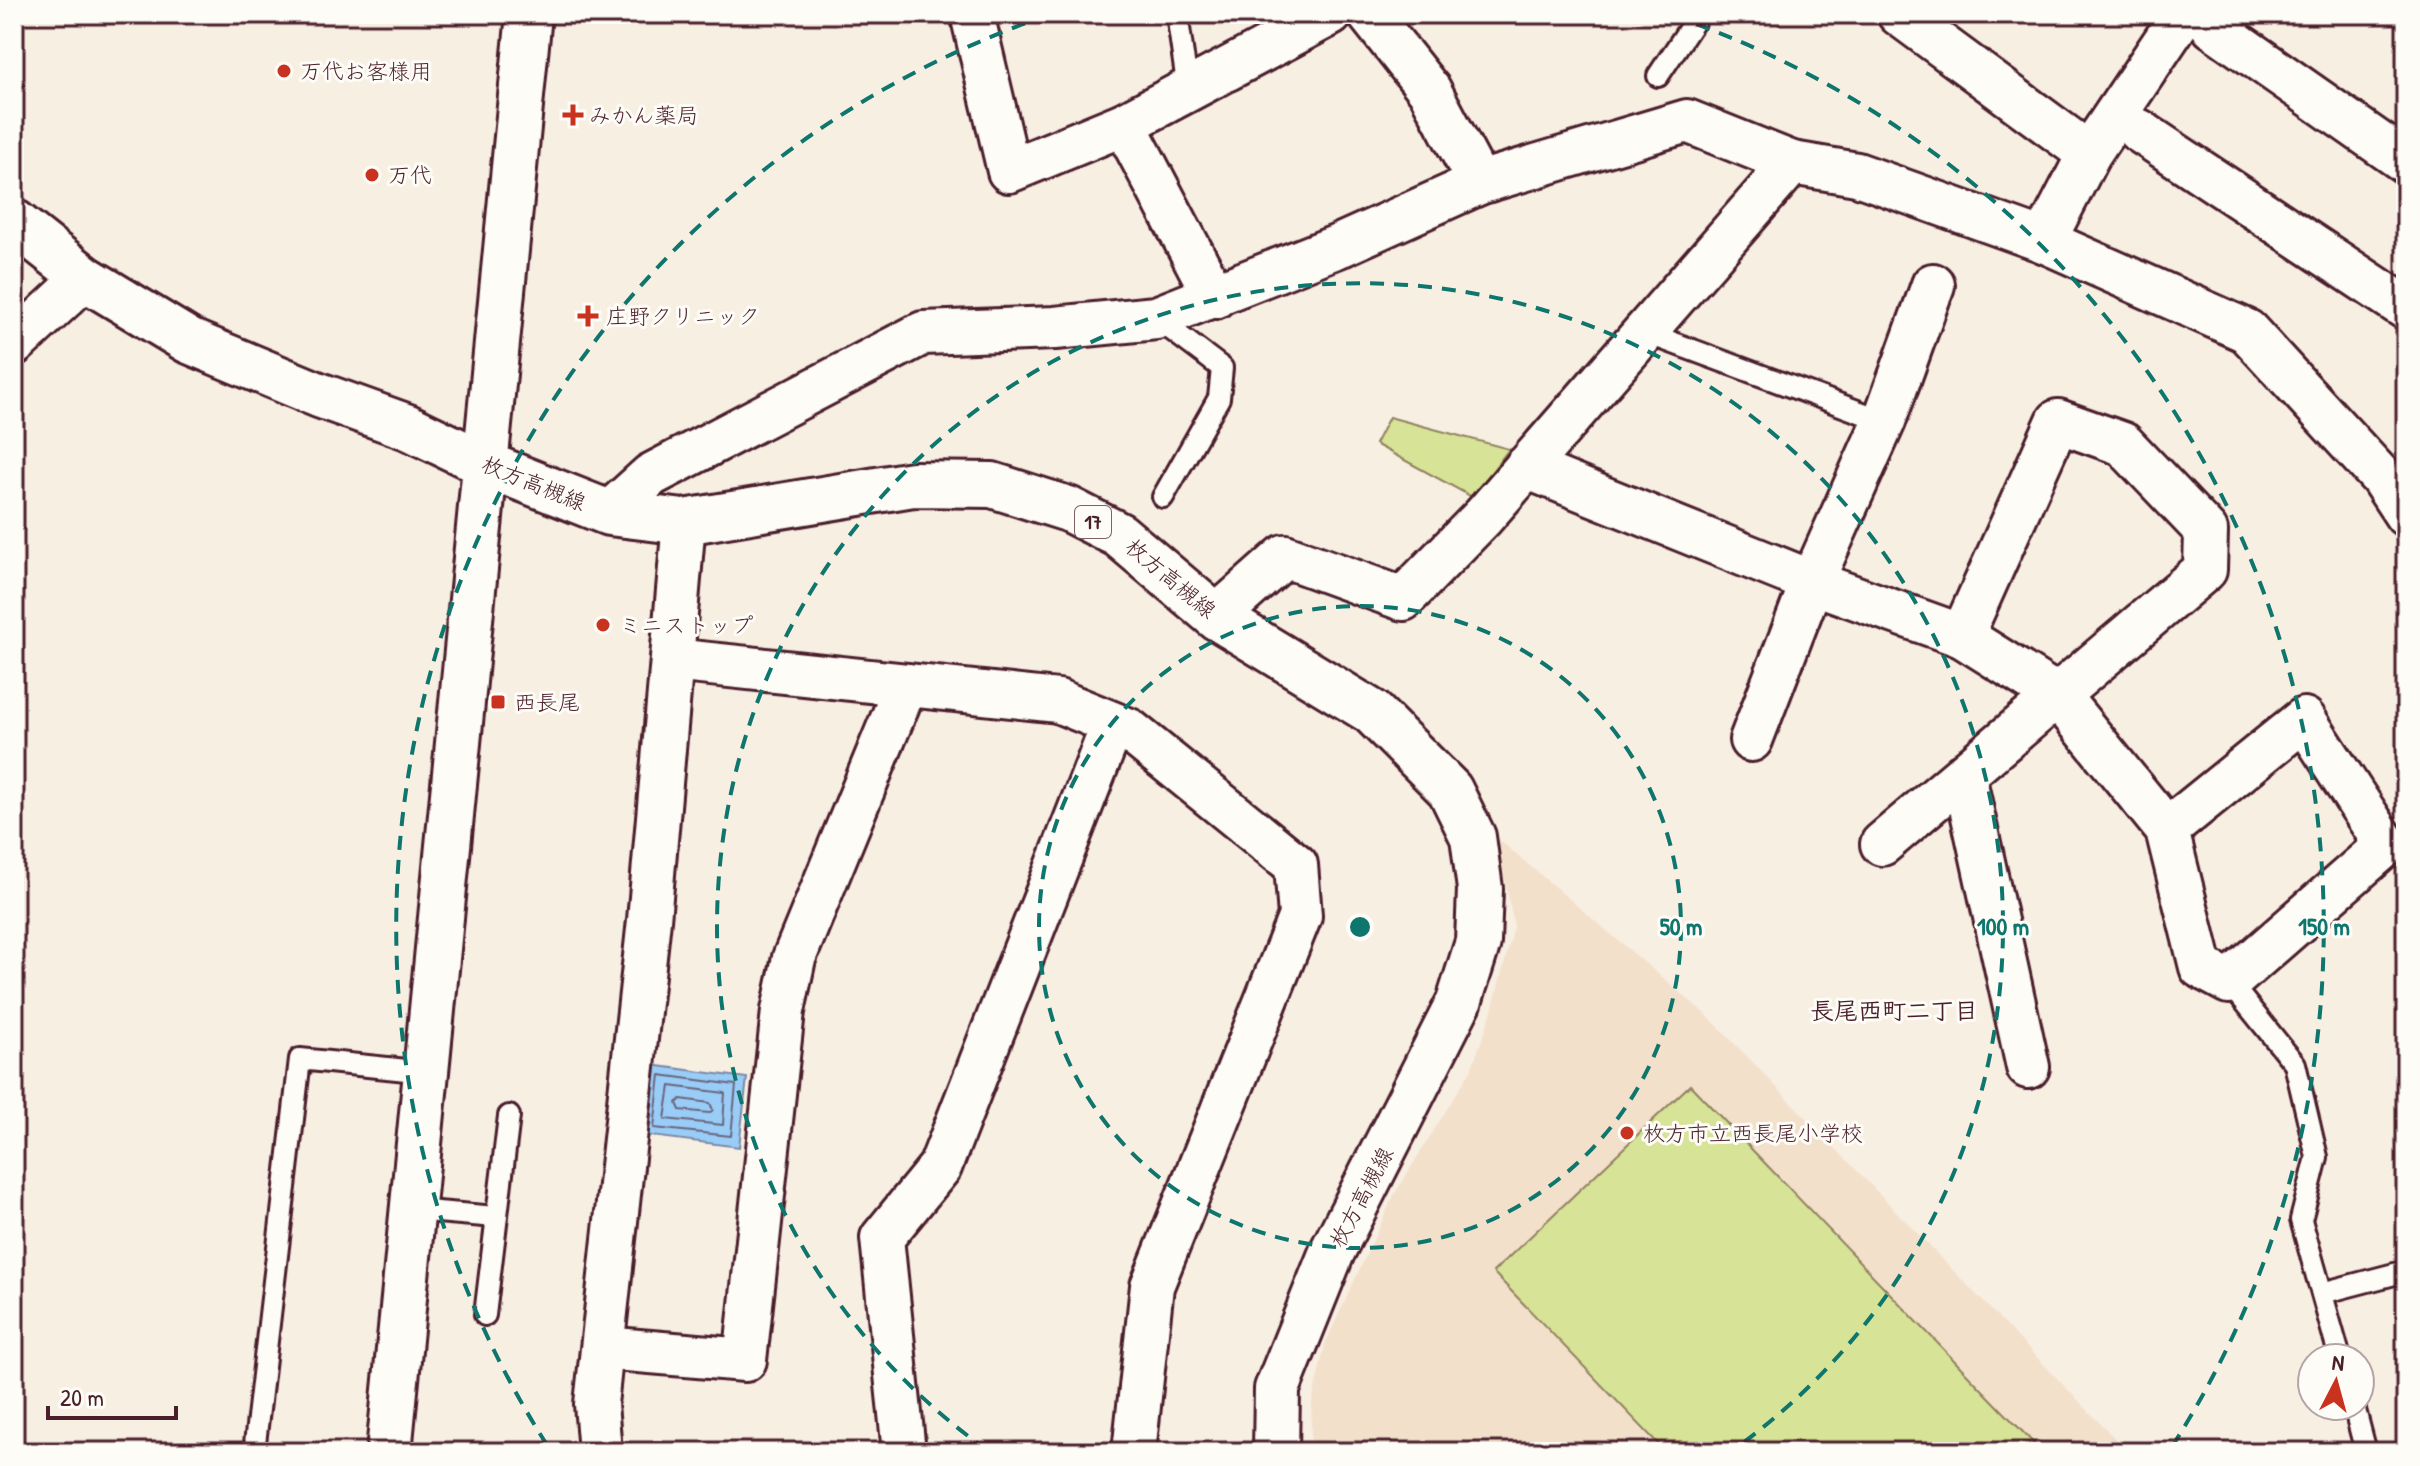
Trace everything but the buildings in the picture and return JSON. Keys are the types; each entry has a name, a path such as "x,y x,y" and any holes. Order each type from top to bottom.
{"main road":[{"path":"389,1452 529,14"},
{"name":"枚方高槻線","path":"14,222 85,278 189,341 319,395 408,427 485,464 609,513 684,522 913,484 992,485 1068,509 1119,535 1216,617 1372,712 1450,790 1473,837 1480,889 1478,942 1459,1002 1332,1252 1277,1389 1276,1452"}],"street":[{"path":"972,14 1009,171 1124,124 1331,14"},
{"path":"1369,14 1430,91 1479,183"},
{"path":"1899,14 2089,154"},
{"path":"2044,241 2089,154 2198,20 2406,162"},
{"path":"609,513 651,475 923,333 1055,328 1156,318 1215,297 1479,183 1687,121 1792,163 1857,174 2044,241 2247,331 2401,490"},
{"path":"1124,124 1215,297"},
{"path":"2138,130 2406,308"},
{"path":"1216,617 1285,556 1403,599 1526,467 1792,163"},
{"path":"14,344 85,278"},
{"path":"1751,740 1812,582 1884,421 1933,285"},
{"path":"1882,844 2059,697 2205,570 2206,531 2123,444 2058,421 1962,636"},
{"path":"1526,467 1812,582 1962,636 2059,697 2167,830 2201,967 2229,982 2386,845 2304,719 2167,830"},
{"path":"600,1452 596,1404 649,920 684,522"},
{"path":"672,660 1058,701 1129,730 1296,865 1300,916 1152,1286 1134,1452"},
{"path":"603,1348 745,1360 783,1011 794,958 906,685"},
{"path":"904,1452 882,1238 940,1167 1113,724"},
{"path":"1964,775 2028,1067"}],"lane":[{"path":"1177,14 1188,90"},
{"path":"1658,76 1699,14"},
{"path":"1156,318 1222,368 1219,398 1163,497"},
{"path":"1644,332 1884,421"},
{"path":"2229,982 2295,1064 2317,1157 2301,1220 2336,1342"},
{"path":"254,1452 300,1059 426,1072"},
{"path":"485,1315 509,1116"},
{"path":"414,1210 496,1217"},
{"path":"2322,1293 2406,1271"},
{"path":"2358,1422 2366,1452"}],"shaded area":[{"name":"枚方市立西長尾小学校","path":"1497,838 1709,1017 2128,1452 1310,1452 1312,1403 1325,1344 1394,1195 1471,1070 1491,1014 1514,927"}],"green space":[{"path":"1389,417 1509,449 1472,497 1375,444"},
{"path":"1690,1085 2042,1452 1666,1452 1493,1272"}],"water":[{"path":"651,1065 747,1078 739,1147 643,1135"}],"place":[{"name":"万代お客様用","path":"284,71"},
{"name":"みかん薬局","path":"573,115"},
{"name":"万代","path":"372,175"},
{"name":"庄野クリニック","path":"588,316"},
{"name":"ミニストップ","path":"603,625"},
{"name":"西長尾","path":"498,702"},
{"name":"枚方市立西長尾小学校","path":"1627,1133"}],"district":[{"name":"長尾西町二丁目","path":"1894,1011"}]}
